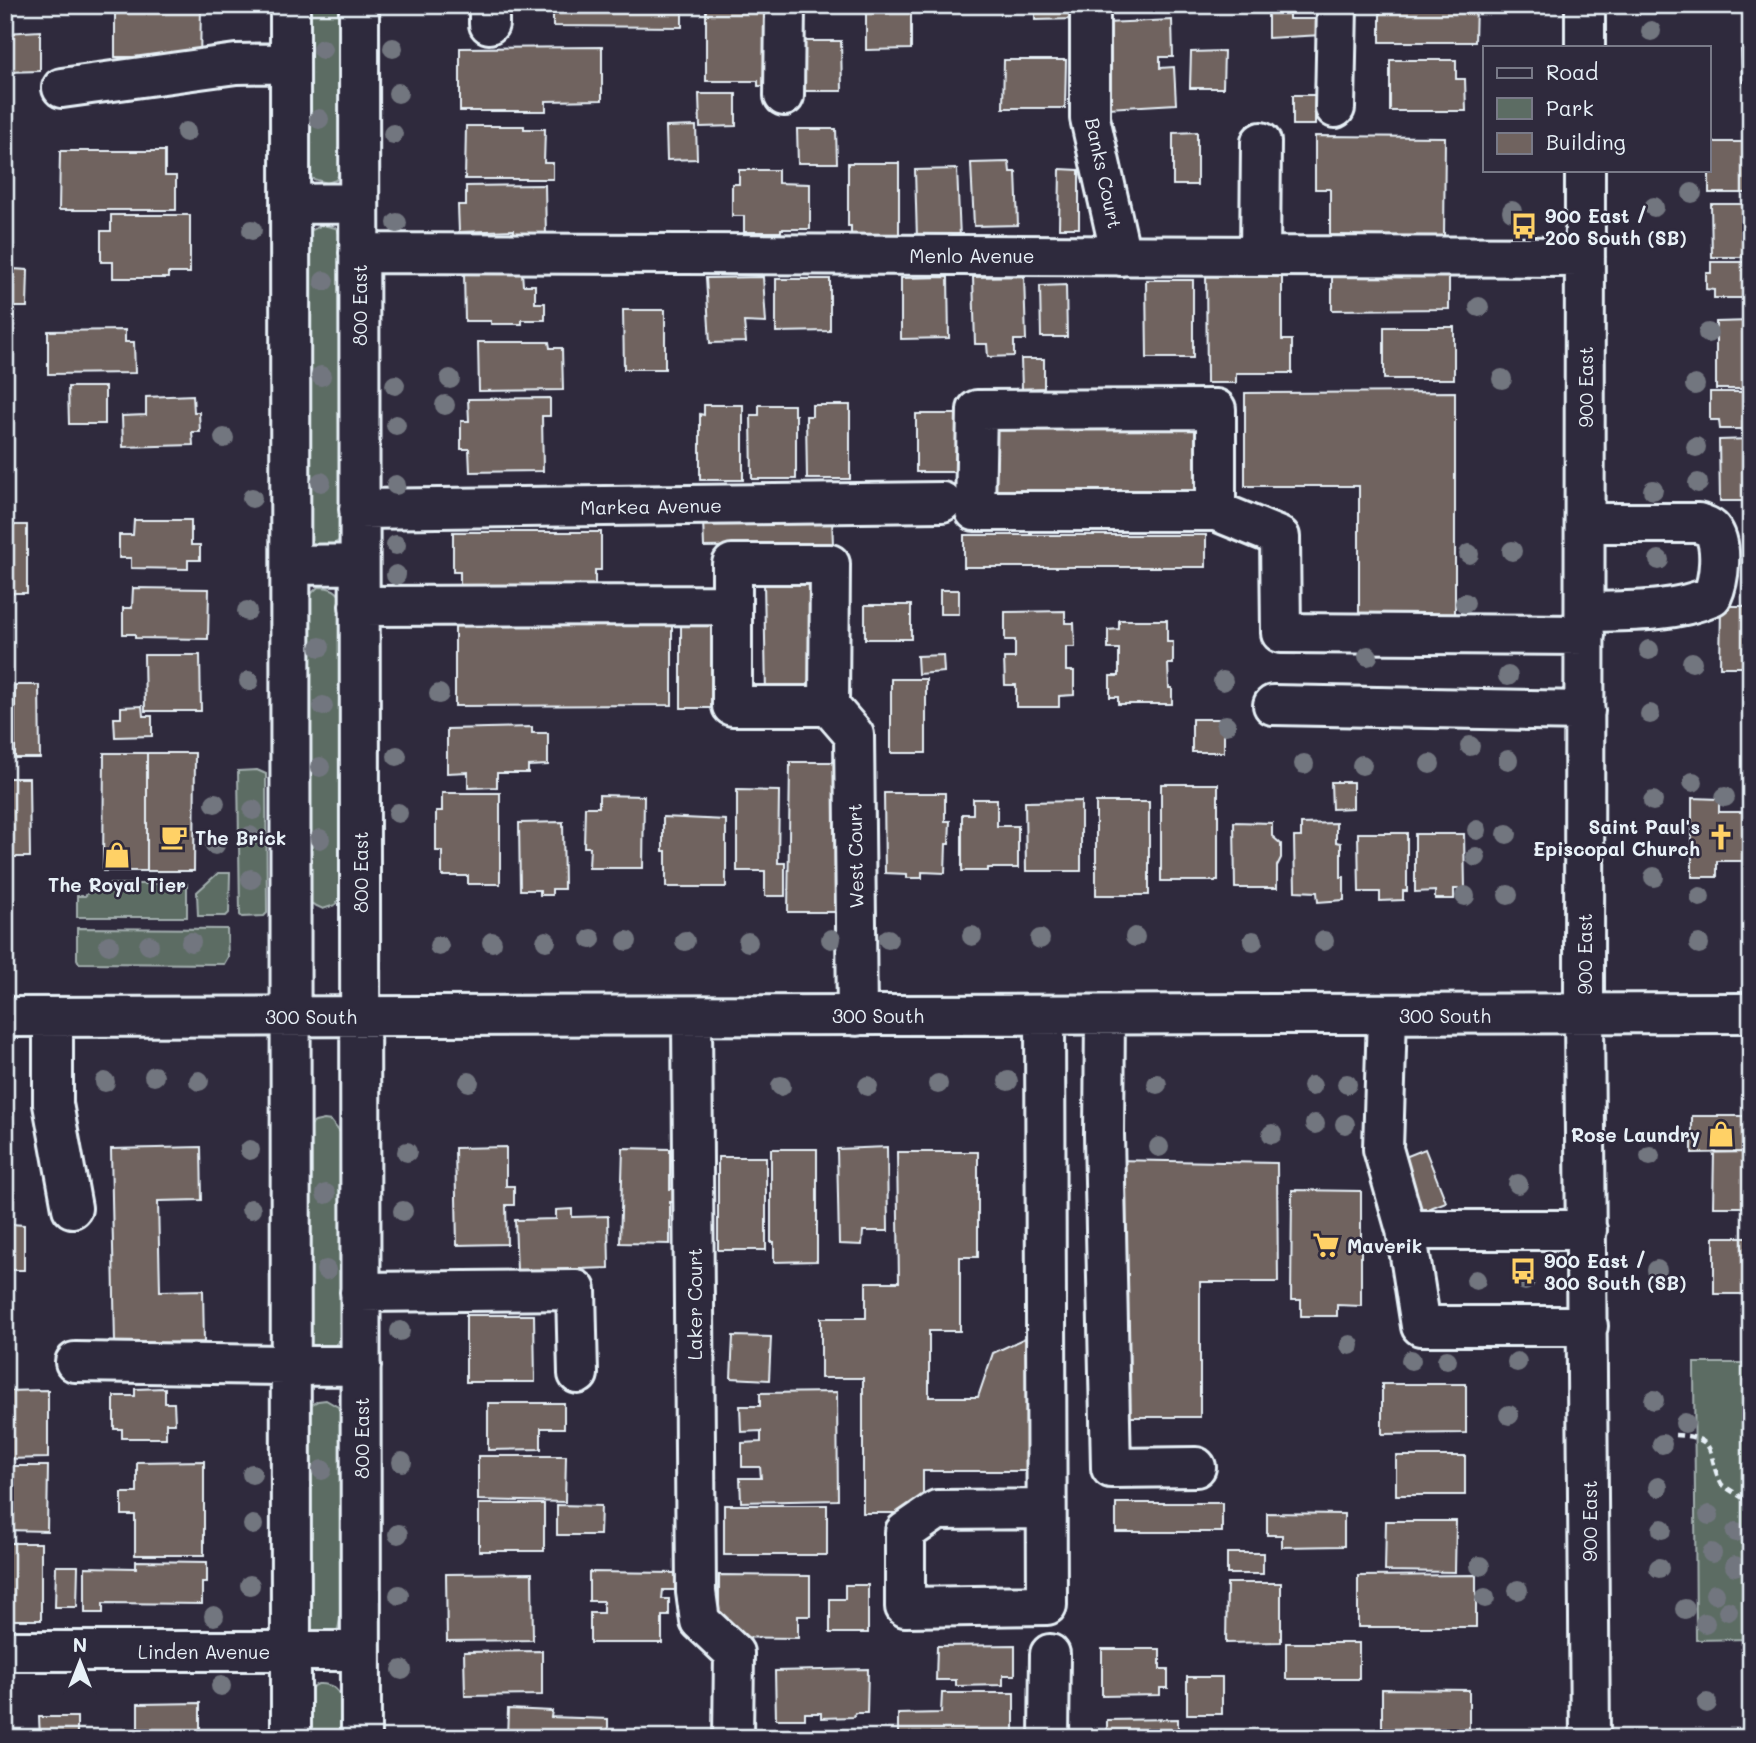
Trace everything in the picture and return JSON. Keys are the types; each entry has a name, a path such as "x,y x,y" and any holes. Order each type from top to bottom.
{"street":[{"path":"290,5 291,1738"},
{"name":"800 East","path":"359,5 361,1738"},
{"path":"785,5 785,96"},
{"name":"Banks Court","path":"1090,5 1090,118 1121,256"},
{"path":"1335,108 1337,5"},
{"path":"1585,5 1585,46"},
{"path":"62,88 236,64 290,63"},
{"path":"1260,256 1261,142"},
{"name":"900 East","path":"1585,172 1584,1013 1590,1738"},
{"path":"290,204 359,203"},
{"name":"Menlo Avenue","path":"359,253 1585,257"},
{"path":"1216,511 1216,409 977,410 975,511 1216,511 1280,537 1281,632 1585,624 1635,611 1697,602 1712,596 1718,582 1718,558 1717,539 1711,528 1698,523 1585,523"},
{"name":"Markea Avenue","path":"359,509 942,502"},
{"path":"291,565 359,564"},
{"path":"732,564 830,564 829,706 732,706 732,605 732,564"},
{"path":"359,606 732,605"},
{"path":"1273,705 1585,711"},
{"name":"West Court","path":"829,706 854,735 857,1016"},
{"name":"300 South","path":"5,1017 1751,1013"},
{"path":"1045,1015 1046,1509"},
{"path":"1105,1015 1104,1134 1111,1468 1196,1467"},
{"path":"1387,1015 1383,1149 1406,1230 1422,1326 1588,1326"},
{"name":"Laker Court","path":"692,1016 696,1592 699,1621 734,1653 733,1738"},
{"path":"53,1017 53,1104 72,1208"},
{"path":"1406,1230 1587,1230"},
{"path":"360,1292 576,1290 578,1374"},
{"path":"75,1362 361,1366"},
{"name":"Linden Avenue","path":"5,1651 361,1651"},
{"path":"1049,1738 1050,1654"}],"path":[{"path":"1675,1435 1697,1437 1704,1441 1714,1460 1721,1485 1751,1503"}],"green space":[{"path":"304,5 342,5 342,167 336,180 327,183 310,178 305,170"},
{"path":"322,225 336,228 343,241 343,529 340,540 324,546 309,540 308,232"},
{"path":"318,587 334,590 343,603 341,895 335,905 323,909 310,903 305,896 307,598"},
{"path":"257,770 266,774 267,913 264,916 242,917 238,771"},
{"path":"218,873 230,873 229,913 226,916 198,916 197,892"},
{"path":"98,884 187,884 187,917 77,917 77,896 85,896"},
{"path":"77,928 227,929 228,957 224,964 79,963"},
{"path":"324,1120 331,1121 342,1135 342,1336 333,1349 315,1349 309,1344 307,1128"},
{"path":"1694,1363 1751,1363 1751,1639 1696,1640"},
{"path":"326,1400 338,1407 342,1417 342,1610 338,1629 323,1634 308,1628 309,1406"},
{"path":"318,1684 335,1688 340,1694 343,1738 304,1738 310,1688"}],"building":[{"path":"115,5 201,5 200,65 184,57 115,57"},
{"path":"553,5 682,5 682,27 553,26"},
{"path":"706,5 767,5 772,86 758,86 758,81 706,81"},
{"path":"866,5 911,5 911,49 866,50"},
{"path":"1035,5 1078,5 1078,19 1035,20"},
{"path":"1380,5 1476,5 1475,42 1380,42"},
{"path":"1268,9 1289,9 1289,19 1322,19 1322,35 1268,38"},
{"path":"1172,20 1173,57 1160,57 1160,68 1174,67 1176,104 1108,108 1105,23"},
{"path":"40,31 40,71 6,72 5,33"},
{"path":"802,41 841,41 842,91 803,91"},
{"path":"602,47 602,100 546,101 546,111 460,111 460,48"},
{"path":"1741,50 1751,50 1751,82 1742,82"},
{"path":"1224,51 1223,88 1190,88 1191,52"},
{"path":"1004,60 1066,60 1065,108 1003,108"},
{"path":"1390,60 1456,60 1456,79 1465,79 1466,111 1390,111"},
{"path":"699,94 736,94 736,126 700,127"},
{"path":"1293,95 1315,95 1315,125 1293,125"},
{"path":"466,126 524,126 524,129 545,129 544,163 553,163 553,179 465,179"},
{"path":"696,126 697,159 667,160 666,127"},
{"path":"797,129 836,129 837,163 798,163"},
{"path":"1197,132 1197,185 1173,185 1173,133"},
{"path":"1315,136 1445,137 1444,237 1330,235 1330,189 1315,189"},
{"path":"1710,142 1751,142 1751,193 1709,193"},
{"path":"60,151 165,151 165,176 176,176 176,210 59,210"},
{"path":"1009,162 1010,172 1016,172 1018,225 974,226 971,163"},
{"path":"848,163 899,163 899,234 851,234 851,226 848,226"},
{"path":"957,169 960,238 917,239 915,170"},
{"path":"1060,169 1079,170 1079,228 1059,228"},
{"path":"739,170 778,170 778,183 810,184 810,229 744,232 744,216 732,216 732,184 739,184"},
{"path":"545,185 546,236 514,236 514,230 459,232 458,205 466,205 466,186"},
{"path":"1711,204 1751,204 1751,257 1712,257"},
{"path":"111,215 190,215 190,273 168,273 168,278 113,278 113,262 101,262 101,231 111,231"},
{"path":"5,249 13,249 13,269 28,270 27,307 5,307"},
{"path":"1711,262 1751,262 1751,295 1744,295 1744,298 1714,298 1714,290 1706,289 1706,273 1711,273"},
{"path":"1282,270 1282,340 1292,340 1292,373 1236,373 1236,383 1207,383 1206,271"},
{"path":"1449,270 1449,309 1332,310 1332,271"},
{"path":"522,272 523,285 535,285 535,303 545,303 545,320 522,320 522,324 465,321 464,273"},
{"path":"1024,276 1026,340 1014,340 1014,356 988,357 987,344 975,344 973,277"},
{"path":"763,277 766,323 744,322 746,342 710,343 706,278"},
{"path":"948,277 949,338 901,339 901,278"},
{"path":"776,279 830,279 830,331 776,332"},
{"path":"1146,280 1193,280 1193,358 1147,358"},
{"path":"1066,285 1067,337 1041,337 1040,286"},
{"path":"623,310 665,310 665,369 624,369"},
{"path":"1751,321 1751,389 1716,389 1716,322"},
{"path":"1384,327 1454,327 1454,379 1384,379"},
{"path":"125,330 125,342 134,342 135,373 48,374 48,331"},
{"path":"478,342 549,342 550,348 562,348 563,390 479,391"},
{"path":"1021,359 1044,359 1044,388 1022,389"},
{"path":"68,387 105,387 105,424 69,424"},
{"path":"1455,392 1455,614 1359,614 1359,486 1245,486 1245,393"},
{"path":"1710,392 1751,392 1751,429 1720,429 1719,420 1710,420"},
{"path":"193,395 194,412 199,412 200,432 192,432 193,445 123,447 122,416 146,415 146,397"},
{"path":"550,398 550,416 542,416 543,471 470,472 469,449 461,449 461,421 469,421 468,399"},
{"path":"704,405 743,405 743,480 700,480 700,414 704,415"},
{"path":"759,405 794,405 796,479 752,479 751,415 759,415"},
{"path":"812,405 850,405 850,479 807,479 806,416 812,416"},
{"path":"916,414 956,414 956,472 916,472"},
{"path":"991,429 1206,429 1206,494 991,494"},
{"path":"1751,439 1751,501 1720,501 1719,440"},
{"path":"832,517 833,545 704,547 703,519"},
{"path":"134,520 191,520 191,545 200,545 200,560 188,560 188,569 131,568 131,558 119,558 119,535 133,535"},
{"path":"5,525 27,525 27,593 5,593"},
{"path":"453,532 601,532 601,570 595,570 595,593 460,594 460,572 453,572"},
{"path":"964,535 1206,535 1206,567 964,567"},
{"path":"814,579 815,695 766,696 764,580"},
{"path":"133,588 209,589 208,639 135,638 135,634 123,634 123,608 132,608"},
{"path":"940,590 959,590 959,614 940,614"},
{"path":"865,605 911,605 911,639 865,639"},
{"path":"1721,606 1751,606 1751,667 1720,667"},
{"path":"1065,611 1065,623 1074,623 1075,647 1066,647 1066,671 1074,671 1074,695 1059,696 1059,707 1016,707 1016,685 1005,685 1004,658 1015,658 1015,640 1005,640 1005,612"},
{"path":"672,613 672,705 455,706 455,615"},
{"path":"1119,620 1167,620 1167,642 1173,642 1173,664 1168,664 1172,704 1118,704 1118,697 1110,697 1110,676 1119,676 1119,649 1108,649 1108,630 1119,629"},
{"path":"681,622 711,622 711,708 681,708"},
{"path":"144,655 200,655 201,711 145,711"},
{"path":"943,655 944,672 918,674 917,656"},
{"path":"891,679 926,679 926,753 891,753"},
{"path":"15,685 39,685 40,758 15,758"},
{"path":"142,706 143,716 152,716 152,736 115,737 114,718 121,718 121,707"},
{"path":"1192,719 1224,719 1224,752 1192,752"},
{"path":"532,727 532,733 548,733 548,765 528,766 528,773 497,773 497,787 468,788 468,772 447,773 447,729"},
{"path":"104,753 147,753 147,871 103,871"},
{"path":"147,753 195,753 194,871 147,871"},
{"path":"790,762 846,762 845,912 788,912"},
{"path":"5,778 29,778 30,857 8,857 8,852 5,852"},
{"path":"1331,782 1353,782 1353,808 1332,809"},
{"path":"1161,784 1218,784 1218,881 1161,881"},
{"path":"737,790 779,791 778,863 785,863 785,896 765,896 765,871 737,871"},
{"path":"442,793 500,793 500,884 468,884 468,876 442,876 442,851 436,851 436,811 442,811"},
{"path":"884,793 945,793 945,821 950,821 945,873 922,872 922,878 907,878 907,874 885,873"},
{"path":"599,795 644,796 643,868 589,868 590,847 584,847 585,807 599,807"},
{"name":"Saint Paul's Episcopal Church","path":"1692,798 1719,799 1719,812 1751,812 1751,861 1717,861 1717,877 1692,877"},
{"path":"973,799 997,799 997,826 1018,826 1018,868 962,871 962,814 973,814"},
{"path":"1081,801 1081,871 1026,871 1025,802"},
{"path":"1096,802 1149,802 1149,895 1096,895"},
{"path":"663,817 726,820 726,887 666,887"},
{"path":"563,822 564,889 552,889 552,895 540,895 540,890 520,890 519,823"},
{"path":"1234,822 1272,823 1272,836 1281,844 1277,888 1235,888"},
{"path":"1336,823 1336,842 1341,843 1344,900 1318,902 1317,892 1295,891 1294,837 1301,837 1301,824"},
{"path":"1358,833 1407,833 1407,891 1403,891 1403,900 1380,901 1380,892 1359,892"},
{"path":"1415,834 1464,834 1465,889 1454,889 1454,899 1435,899 1435,891 1415,892"},
{"name":"Rose Laundry","path":"1692,1116 1751,1116 1751,1152 1692,1153"},
{"path":"201,1147 202,1200 158,1201 160,1291 203,1290 204,1342 115,1344 111,1149"},
{"path":"506,1147 506,1186 514,1186 514,1205 506,1205 507,1244 457,1245 455,1148"},
{"path":"887,1147 888,1231 863,1231 862,1245 839,1244 837,1149"},
{"path":"623,1148 670,1149 670,1189 678,1189 678,1202 670,1202 670,1244 620,1243"},
{"path":"771,1149 817,1149 817,1261 774,1262 774,1242 771,1242"},
{"name":"Maverik","path":"1425,1149 1446,1202 1410,1216 1390,1163"},
{"path":"897,1152 978,1152 978,1257 960,1257 960,1331 929,1331 929,1397 978,1397 993,1353 1040,1331 1039,1471 923,1471 923,1513 863,1513 863,1378 821,1378 821,1318 866,1318 866,1282 899,1282"},
{"path":"1714,1152 1751,1152 1751,1207 1713,1207"},
{"path":"5,1153 11,1153 11,1224 24,1225 24,1270 5,1270"},
{"path":"718,1157 766,1157 766,1250 718,1250"},
{"path":"1112,1160 1277,1163 1278,1282 1200,1282 1200,1417 1125,1417 1125,1219 1111,1219"},
{"name":"Maverik","path":"1292,1190 1361,1191 1361,1306 1337,1305 1337,1316 1301,1316 1301,1300 1291,1300"},
{"path":"572,1209 572,1217 608,1216 609,1268 517,1271 515,1220 556,1219 556,1210"},
{"path":"1714,1237 1751,1237 1751,1294 1714,1294"},
{"path":"466,1315 534,1315 535,1382 466,1382"},
{"path":"733,1336 771,1337 769,1380 731,1378"},
{"path":"1382,1384 1466,1384 1466,1433 1382,1434"},
{"path":"165,1388 165,1403 174,1403 175,1423 166,1423 166,1438 122,1438 122,1429 114,1429 114,1396 135,1396 135,1389"},
{"path":"48,1390 48,1458 5,1459 5,1391"},
{"path":"837,1392 838,1500 741,1502 740,1478 761,1478 760,1467 742,1467 742,1443 761,1442 761,1431 741,1432 740,1406 760,1406 760,1393"},
{"path":"488,1403 564,1403 564,1428 541,1428 541,1449 488,1450"},
{"path":"478,1456 566,1456 565,1502 478,1500"},
{"path":"1396,1456 1465,1456 1465,1495 1396,1495"},
{"path":"204,1461 204,1555 135,1555 135,1515 122,1515 122,1493 137,1493 137,1462"},
{"path":"5,1466 48,1466 47,1531 5,1530"},
{"path":"1116,1503 1222,1503 1222,1532 1116,1532"},
{"path":"479,1504 544,1504 544,1551 479,1551"},
{"path":"557,1505 601,1506 600,1535 557,1535"},
{"path":"724,1505 827,1505 827,1555 724,1555"},
{"path":"1267,1513 1344,1514 1344,1546 1282,1547 1282,1535 1267,1535"},
{"path":"1386,1521 1456,1521 1455,1572 1385,1571"},
{"path":"5,1543 41,1543 41,1620 5,1620"},
{"path":"1227,1553 1263,1553 1263,1574 1227,1574"},
{"path":"136,1561 207,1562 207,1583 202,1583 202,1604 103,1603 103,1613 85,1613 85,1567 136,1568"},
{"path":"56,1566 78,1566 77,1607 55,1607"},
{"path":"589,1572 678,1573 678,1590 663,1590 662,1599 669,1599 669,1616 662,1616 662,1643 590,1643 590,1613 603,1613 603,1601 589,1601"},
{"path":"532,1573 533,1640 447,1641 446,1574"},
{"path":"719,1575 810,1576 810,1616 798,1616 798,1638 719,1637"},
{"path":"1476,1575 1476,1627 1358,1627 1358,1576"},
{"path":"1227,1583 1281,1583 1281,1642 1226,1643"},
{"path":"845,1585 868,1585 868,1633 830,1633 830,1599 845,1599"},
{"path":"1286,1643 1359,1643 1359,1679 1286,1679"},
{"path":"1015,1645 1015,1675 1003,1675 1003,1685 956,1686 956,1680 936,1680 937,1646"},
{"path":"1102,1649 1160,1649 1160,1669 1168,1669 1168,1688 1160,1688 1160,1695 1102,1696"},
{"path":"542,1651 542,1695 465,1696 464,1652"},
{"path":"868,1669 867,1713 855,1713 854,1717 821,1718 821,1713 805,1713 805,1719 776,1719 775,1671"},
{"path":"1187,1677 1222,1677 1222,1714 1187,1714"},
{"path":"1382,1689 1469,1690 1469,1732 1382,1732"},
{"path":"942,1693 1014,1693 1014,1733 932,1733 932,1738 898,1738 898,1714 941,1713"},
{"path":"200,1703 200,1738 138,1738 138,1704"},
{"path":"508,1709 552,1711 551,1717 608,1719 608,1738 507,1738"},
{"path":"39,1717 77,1717 77,1738 40,1738"},
{"path":"1178,1719 1178,1738 1107,1738 1107,1720"}],"place":[{"name":"900 East / 200 South (SB)","path":"1524,226"},
{"name":"The Brick","path":"174,837"},
{"name":"Saint Paul's Episcopal Church","path":"1721,837"},
{"name":"The Royal Tier","path":"117,855"},
{"name":"Rose Laundry","path":"1721,1134"},
{"name":"Maverik","path":"1326,1245"},
{"name":"900 East / 300 South (SB)","path":"1523,1271"}]}
